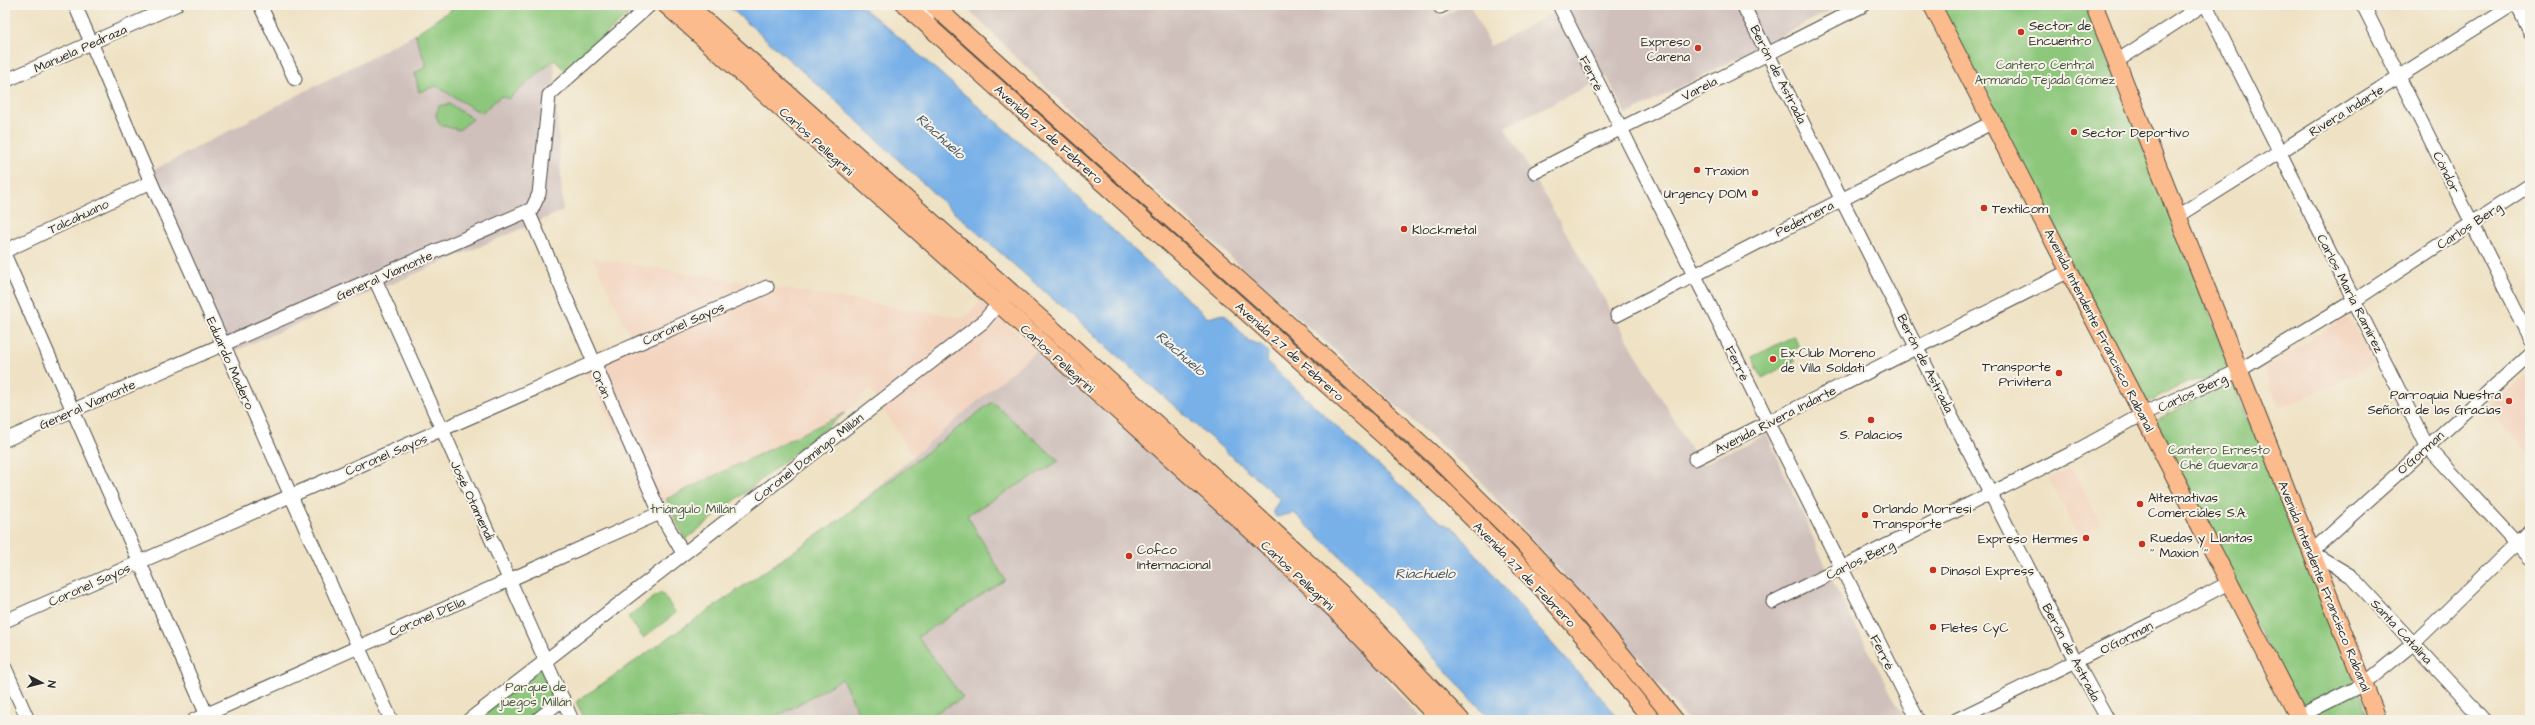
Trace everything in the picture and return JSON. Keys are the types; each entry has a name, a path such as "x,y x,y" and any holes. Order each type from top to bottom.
{"main road":[{"name":"Carlos Pellegrini","path":"666,5 1260,538 1370,645 1440,720"},
{"name":"Carlos Pellegrini","path":"688,5 1010,291 1343,595 1461,720"},
{"name":"Avenida 27 de Febrero","path":"905,5 1269,331 1272,346 1298,370 1307,366 1445,491 1539,585 1598,653 1600,666 1615,685 1622,682"},
{"name":"Avenida 27 de Febrero","path":"933,5 1437,458 1522,541 1592,618 1636,670 1675,720"},
{"name":"Avenida Intendente Francisco Rabanal","path":"1932,5 2230,582 2297,719"},
{"name":"Avenida Intendente Francisco Rabanal","path":"2094,5 2180,215 2236,372 2267,438 2378,720"},
{"path":"1307,366 1319,353"},
{"path":"1636,670 1622,682 1652,720"}],"street":[{"name":"Eduardo Madero","path":"75,5 223,345 391,720"},
{"name":"Manuela Pedraza","path":"5,81 176,5"},
{"path":"260,5 295,79"},
{"name":"General Viamonte","path":"5,440 528,211 536,205 540,194 549,95 650,5"},
{"path":"918,5 923,9 931,28"},
{"name":"Ferré","path":"1559,5 1840,569 1918,720"},
{"name":"Berón de Astrada","path":"1744,5 2076,662 2108,720"},
{"name":"Varela","path":"1535,172 1864,5"},
{"path":"2117,61 2203,5"},
{"name":"Carlos María Ramírez","path":"2206,5 2427,446 2530,558"},
{"name":"Cóndor","path":"2363,5 2530,339"},
{"name":"Rivera Indarte","path":"2180,215 2512,5"},
{"path":"2516,5 2530,32"},
{"name":"Pedernera","path":"1617,315 1694,274 1993,122"},
{"name":"Talcahuano","path":"5,251 151,182"},
{"name":"Carlos Berg","path":"1773,602 1992,494 2143,414 2236,372 2355,300 2472,222 2530,186"},
{"name":"Orán","path":"528,211 660,513 683,554"},
{"path":"5,256 140,561 207,717"},
{"name":"Avenida Rivera Indarte","path":"1695,459 1768,424 1917,346 2069,271"},
{"name":"José Otamendi","path":"375,279 441,431 572,720"},
{"name":"Coronel Sayos","path":"5,621 767,287"},
{"name":"Coronel Domingo Millán","path":"469,720 983,322 1010,291"},
{"name":"O'Gorman","path":"2311,552 2530,354"},
{"name":"Coronel D'Elía","path":"194,720 207,717 357,646 660,513"},
{"path":"2297,719 2364,684 2414,643 2530,530"},
{"name":"Santa Catalina","path":"2311,552 2351,576 2484,720"},
{"name":"O'Gorman","path":"1956,720 2076,662 2230,582"},
{"path":"5,668 28,720"},
{"path":"537,720 563,699"}],"shaded area":[{"path":"964,5 1435,5 1442,17 1464,5 1470,5 1490,46 1569,5 1841,5 1626,115 1607,77 1505,127 1700,465 1767,434 1833,582 1905,720 1687,720 1642,661 1476,477 1090,131"},
{"path":"415,34 436,86 481,112 501,96 509,98 554,60 563,211 227,354 142,176"},
{"path":"593,258 965,318 981,301 1037,350 913,456 870,389 845,413 666,499 652,503 579,358 631,337"},
{"path":"2346,318 2351,320 2374,364 2336,384 2279,407 2265,375 2268,366"},
{"path":"1037,350 1306,591 1423,720 585,720 576,702 839,520"},
{"path":"2528,372 2530,373 2530,454 2487,408"},
{"path":"2071,467 2101,524 2079,536 2049,478"}],"green space":[{"path":"458,5 638,5 566,71 554,60 508,99 501,96 481,113 436,86 419,92 415,73 427,67 415,34"},
{"name":"Cantero Central Armando Tejada Gómez","path":"1938,5 2087,5 2230,366 2226,370 2217,376 2184,384 2147,403 2143,402"},
{"path":"449,104 473,119 459,130 440,125 436,115 439,106"},
{"name":"Ex-Club Moreno de Villa Soldati","path":"1794,336 1799,347 1790,351 1795,361 1762,378 1752,357"},
{"name":"Cantero Ernesto Ché Guevara","path":"2229,383 2234,384 2247,420 2259,436 2370,720 2305,720 2156,428 2156,420"},
{"path":"992,402 1059,461 967,515 1005,580 918,637 963,698 922,720 862,720 842,679 771,720 585,720 576,702 839,520"},
{"name":"triángulo Millán","path":"845,413 685,540 666,499"},
{"path":"661,592 676,613 643,638 628,617"},
{"name":"Parque de juegos Millán","path":"545,661 563,699 537,720 469,720"}],"water":[{"name":"Riachuelo","path":"727,5 859,5 887,27 1056,174 1091,210 1208,318 1224,314 1249,341 1261,345 1268,352 1267,362 1439,521 1456,530 1537,627 1621,720 1491,720 1350,566 1294,513 1276,517 1273,511 1280,499 946,205 834,99"}],"place":[{"name":"Sector de Encuentro","path":"2021,32"},
{"name":"Expreso Carena","path":"1698,48"},
{"name":"Sector Deportivo","path":"2074,132"},
{"name":"Traxion","path":"1697,170"},
{"name":"Urgency DOM","path":"1755,193"},
{"name":"Textilcom","path":"1984,208"},
{"name":"Klockmetal","path":"1404,229"},
{"name":"Ex-Club Moreno de Villa Soldati","path":"1773,359"},
{"name":"Transporte Privitera","path":"2059,373"},
{"name":"Parroquia Nuestra Señora de las Gracias","path":"2509,401"},
{"name":"S. Palacios","path":"1871,420"},
{"name":"Alternativas Comerciales S.A.","path":"2140,504"},
{"name":"Orlando Morresi Transporte","path":"1865,515"},
{"name":"Expreso Hermes","path":"2086,538"},
{"name":"Ruedas y Llantas '' Maxion ''","path":"2142,544"},
{"name":"Cofco Internacional","path":"1129,556"},
{"name":"Dinasol Express","path":"1933,570"},
{"name":"Fletes CyC","path":"1933,627"}]}
